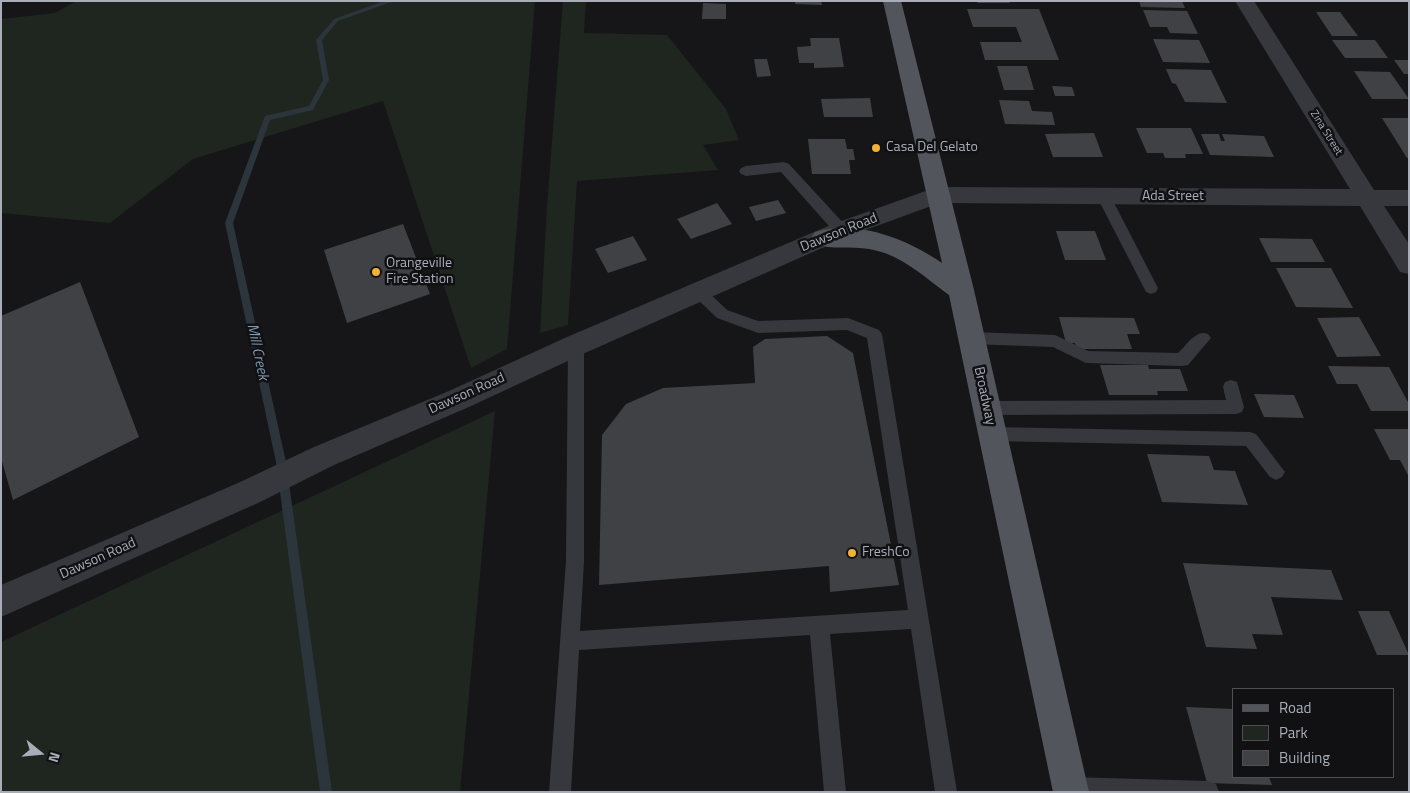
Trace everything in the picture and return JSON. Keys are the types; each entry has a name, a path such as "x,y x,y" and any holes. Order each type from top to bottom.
{"main road":[{"name":"Broadway","path":"892,1 961,290 1070,790"},
{"path":"832,234 892,245 922,262 961,290"}],"street":[{"name":"Zina Street","path":"1244,1 1409,265"},
{"name":"Ada Street","path":"937,195 1409,198"},
{"name":"Dawson Road","path":"1,601 248,493 324,456 459,399 576,345 832,234 937,195"}],"lane":[{"path":"746,171 784,167 832,234"},
{"path":"1104,196 1151,288"},
{"path":"699,292 722,314 758,327 848,324 874,334 946,792"},
{"path":"971,338 1055,341 1086,357 1182,360 1202,338"},
{"path":"560,792 575,561 576,345"},
{"path":"989,421 1236,408 1231,387"},
{"path":"989,421 1250,438 1276,472"},
{"path":"569,641 918,619"},
{"path":"819,625 835,792"},
{"path":"1070,790 1208,792"}],"green space":[{"path":"76,1 535,1 507,349 471,368 383,101 193,159 110,223 1,213 1,19 55,13"},
{"path":"563,1 586,1 584,33 667,35 726,109 739,140 703,145 718,170 577,181 568,325 540,333 547,206"},
{"path":"495,411 460,792 1,792 1,642"}],"building":[{"path":"795,1 821,1 822,5 795,4"},
{"path":"977,1 1009,1 1010,3 978,3"},
{"path":"1139,1 1182,1 1185,8 1141,7"},
{"path":"703,3 726,4 726,19 702,19"},
{"path":"967,9 1039,9 1059,60 985,60 980,42 1022,42 1016,27 973,27"},
{"path":"1143,10 1187,11 1198,34 1170,33 1167,27 1150,27"},
{"path":"1316,12 1340,12 1358,36 1332,36"},
{"path":"810,38 839,38 844,67 814,68 814,63 799,63 797,47 811,46"},
{"path":"1153,39 1199,40 1210,63 1163,62"},
{"path":"1332,40 1375,40 1388,58 1345,58"},
{"path":"754,59 767,59 771,76 757,77"},
{"path":"1394,60 1409,60 1409,74 1404,74"},
{"path":"997,66 1027,66 1034,90 1004,90"},
{"path":"1166,69 1211,70 1227,103 1185,102 1176,84 1172,83"},
{"path":"1354,71 1390,72 1409,99 1372,99"},
{"path":"1052,86 1072,87 1075,96 1055,96"},
{"path":"870,98 873,117 824,117 821,99"},
{"path":"999,100 1029,101 1032,111 1052,112 1055,125 1005,124"},
{"path":"1382,118 1409,118 1409,158 1407,158"},
{"path":"1136,128 1191,128 1203,154 1185,154 1186,158 1165,158 1163,153 1147,153"},
{"path":"1094,133 1103,157 1053,157 1045,134"},
{"path":"1201,134 1219,134 1221,141 1225,141 1222,134 1264,136 1274,157 1210,155"},
{"path":"808,139 845,139 847,149 853,149 855,160 849,160 851,174 812,174"},
{"path":"778,200 786,213 756,221 749,207"},
{"path":"717,203 732,224 691,239 677,219"},
{"name":"Orangeville Fire Station","path":"403,224 430,294 347,323 324,250"},
{"path":"1056,231 1095,231 1106,260 1065,260"},
{"path":"633,236 647,260 608,273 595,249"},
{"path":"1259,238 1312,239 1325,262 1271,262"},
{"path":"1276,268 1331,268 1353,308 1296,307"},
{"path":"80,282 139,437 13,500 1,458 1,316"},
{"path":"1059,317 1134,318 1140,334 1127,334 1132,349 1077,349 1075,343 1066,343"},
{"path":"1359,317 1381,356 1337,357 1317,318"},
{"path":"827,336 853,353 899,585 830,592 829,566 599,585 602,435 626,404 663,388 755,383 753,347 765,339"},
{"path":"1100,365 1148,365 1149,369 1180,369 1188,391 1157,391 1158,395 1109,395"},
{"path":"1328,366 1389,367 1409,404 1409,411 1371,411 1357,384 1337,384"},
{"path":"1254,394 1294,395 1304,418 1264,417"},
{"path":"1374,429 1409,429 1409,477 1400,460 1390,460"},
{"path":"1147,454 1209,456 1214,470 1235,471 1248,505 1162,502"},
{"path":"1183,563 1331,570 1343,600 1271,597 1283,635 1252,634 1257,649 1206,647"},
{"path":"1358,611 1389,611 1409,655 1377,655"},
{"path":"1186,707 1232,709 1232,778 1269,778 1272,785 1207,783"}],"waterway":[{"name":"Mill Creek","path":"326,792 281,462 229,223 267,118 311,108 326,80 319,40 336,20 391,1"}],"place":[{"name":"Casa Del Gelato","path":"876,148"},
{"name":"Orangeville Fire Station","path":"376,272"},
{"name":"FreshCo","path":"852,553"}]}
